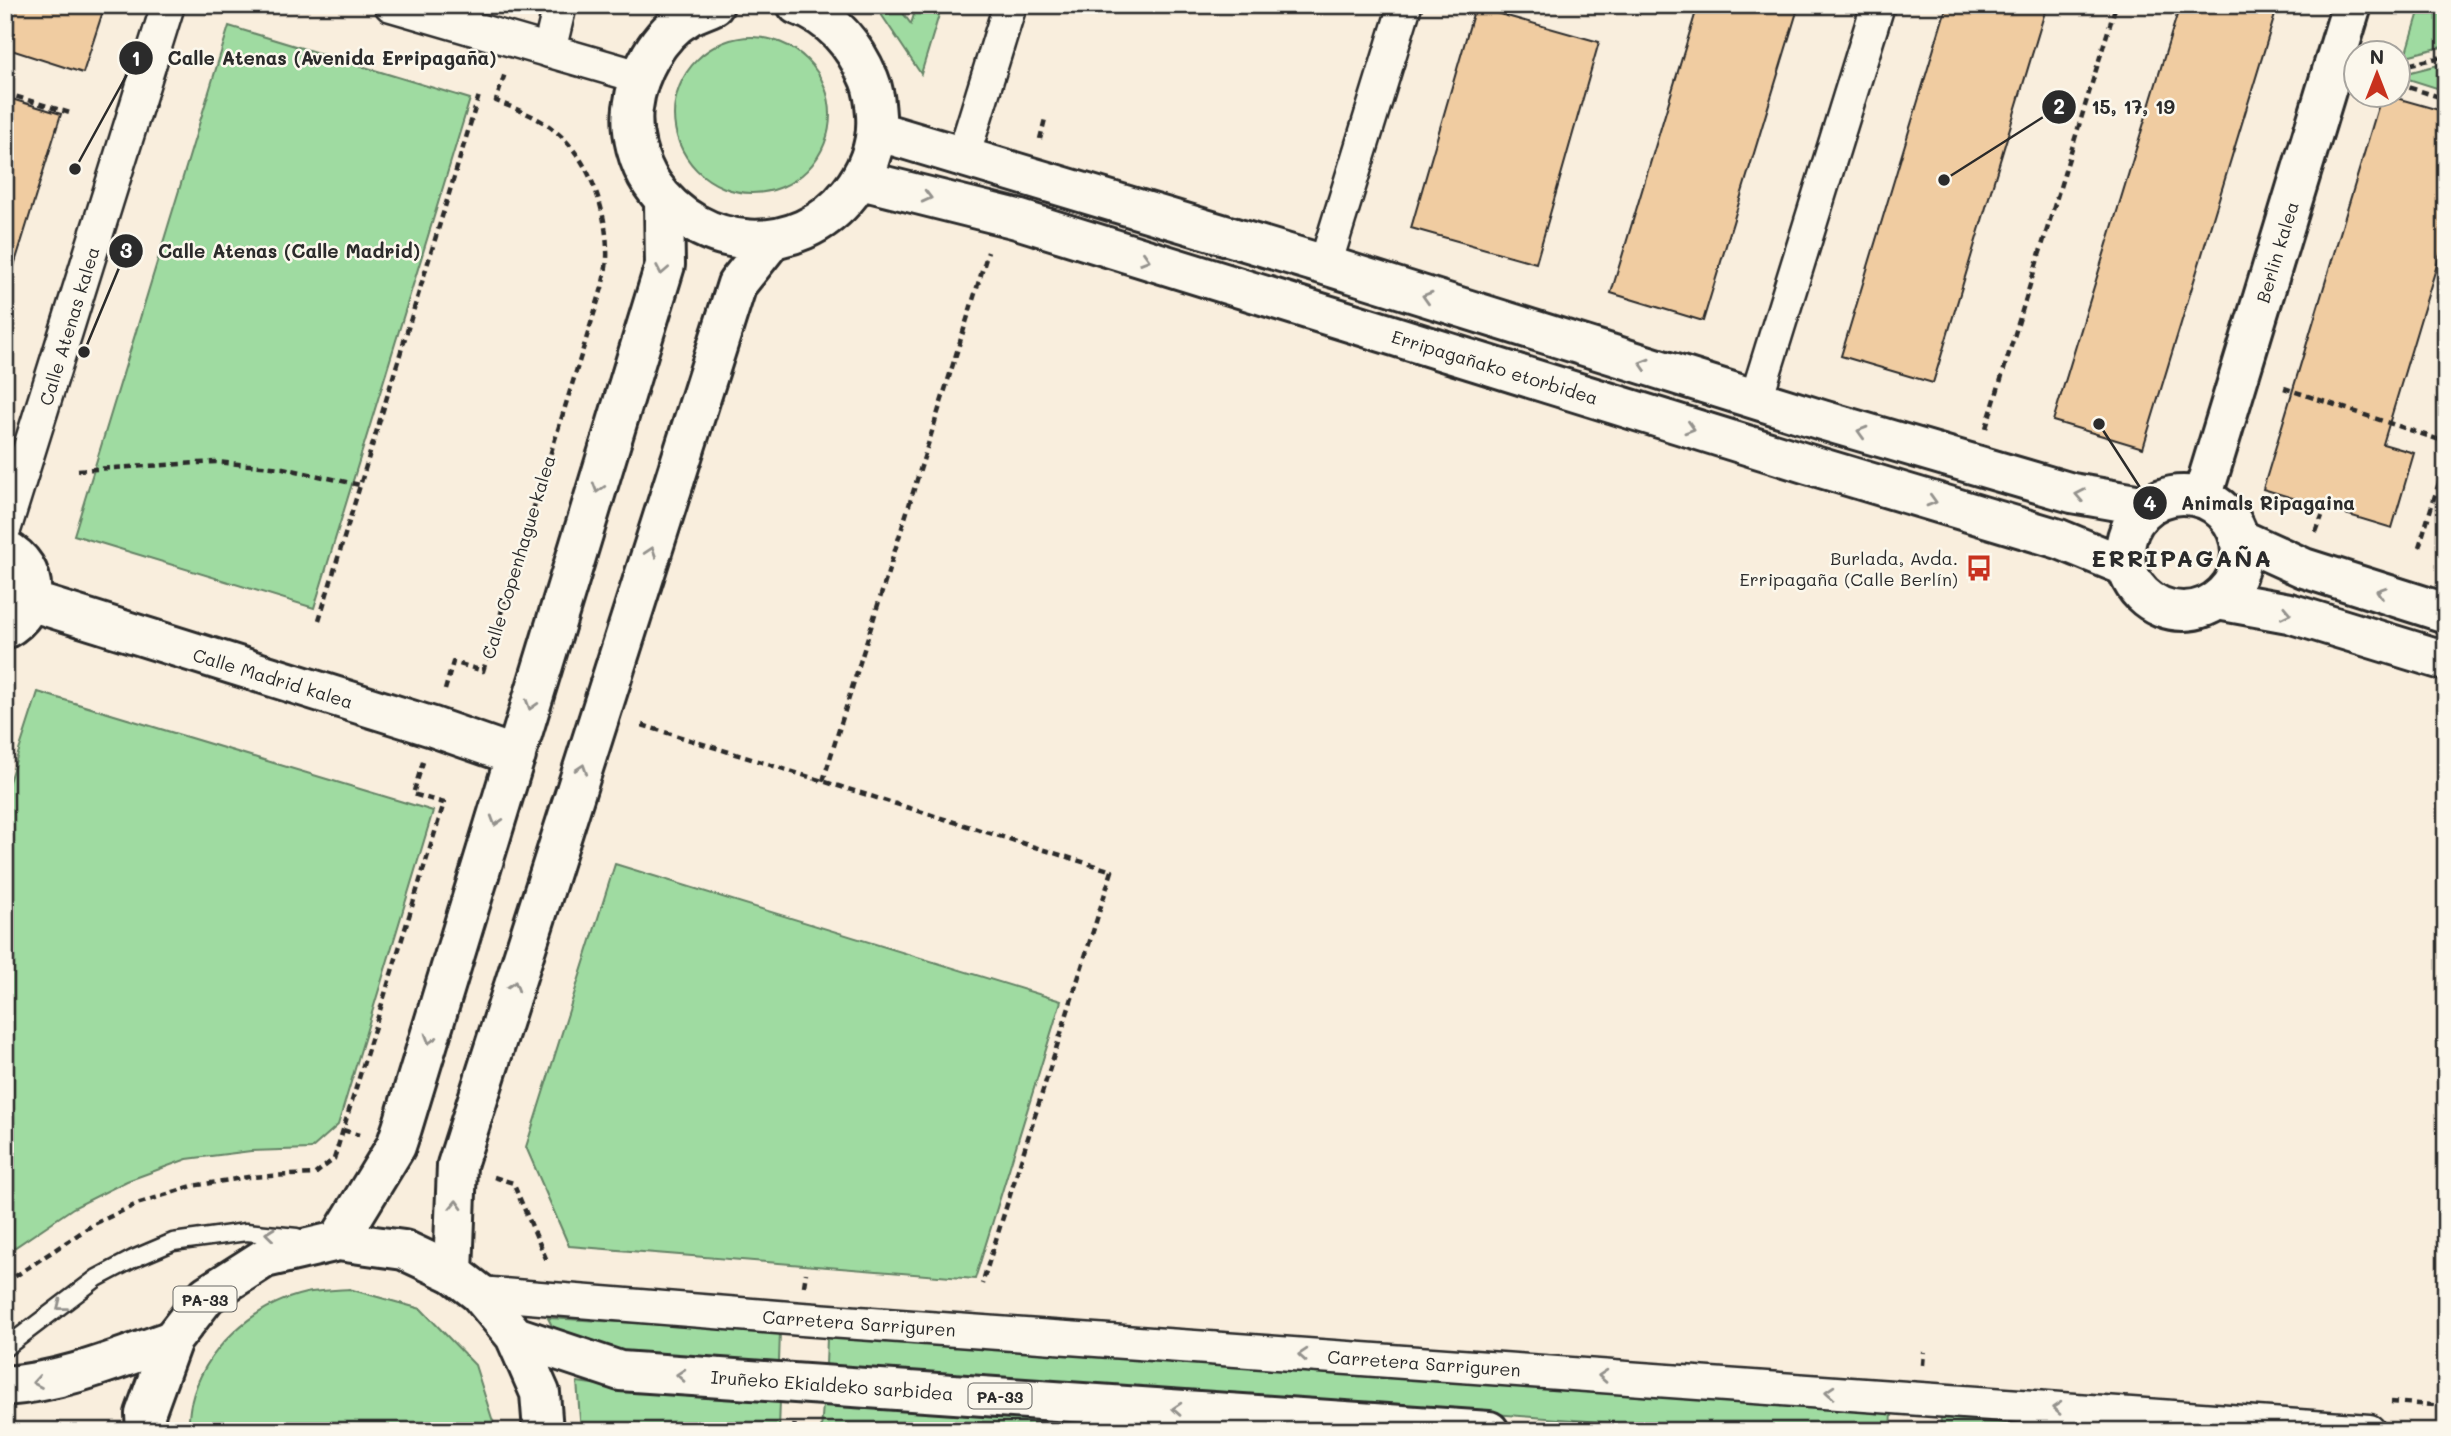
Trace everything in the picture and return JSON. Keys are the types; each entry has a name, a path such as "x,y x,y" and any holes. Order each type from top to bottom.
{"main road":[{"path":"714,5 688,17 659,43 640,78 632,110 634,142 646,174 664,202 696,226 733,239 772,240 807,229 838,209 861,180 872,156 877,131 874,92 859,55 834,26 797,5"},
{"name":"Berlin kalea","path":"2202,498 2352,5"},
{"path":"877,131 2073,494 2147,506"},
{"name":"Erripagañako etorbidea","path":"861,180 1017,219 1821,468 2059,538 2125,566"},
{"path":"338,1241 396,1146 665,265 664,202"},
{"path":"466,1283 457,1165 737,284 772,240"},
{"path":"2174,495 2202,498 2219,507 2232,521 2240,539 2241,562 2234,584 2218,600 2192,611 2162,609 2138,593 2125,566 2125,544 2132,522 2147,506 2174,495"},
{"path":"2240,539 2304,568 2446,613"},
{"path":"5,549 15,554 26,567 31,584 18,615"},
{"path":"2218,600 2289,613 2446,661"},
{"name":"Calle Madrid kalea","path":"18,615 433,727 516,756"},
{"name":"PA-33","path":"146,1431 145,1414 172,1340 207,1295 265,1258 338,1241 404,1250 466,1283 515,1336 540,1393 543,1431"},
{"name":"Iruñeko Ekialdeko sarbidea","path":"515,1336 620,1371 1489,1431"},
{"path":"5,1386 66,1375 172,1340"}],"street":[{"name":"Calle Atenas kalea","path":"5,527 168,5"},
{"path":"391,5 640,78"},
{"path":"549,51 560,5"},
{"path":"962,157 1010,5"},
{"path":"1325,265 1405,5"},
{"path":"1756,399 1878,5"},
{"name":"Carretera Sarriguren","path":"466,1283 802,1319 2369,1431"}],"lane":[{"path":"5,1348 97,1278 173,1242 246,1231 338,1241"}],"path":[{"path":"1984,432 2116,5"},
{"name":"Calle Copenhague kalea","path":"5,1283 94,1224 137,1205 203,1185 247,1177 315,1174 334,1159 444,803 412,794 453,662 483,671 602,288 607,253 602,205 581,160 555,130 524,112 496,101 514,41"},
{"path":"2412,64 2446,56"},
{"path":"2412,88 2446,99"},
{"path":"319,620 480,92"},
{"path":"5,93 73,114"},
{"path":"823,781 990,245"},
{"path":"2284,388 2446,442"},
{"path":"2419,547 2446,460"},
{"path":"78,470 216,462 283,468 360,485"},
{"path":"642,725 1112,871 982,1284"}],"green space":[{"path":"875,5 897,5 911,24 917,5 942,5 921,74"},
{"path":"2421,5 2446,5 2446,46 2412,54 2411,38"},
{"path":"229,26 470,99 314,608 74,535"},
{"path":"752,37 782,43 807,60 824,85 830,115 824,145 807,170 782,187 752,193 722,187 697,170 680,145 674,115 680,85 697,60 722,43"},
{"path":"2446,63 2446,91 2412,80 2412,72"},
{"path":"38,692 433,811 338,1125 311,1149 251,1151 187,1159 127,1181 73,1208 5,1254 5,794"},
{"path":"615,864 1061,1001 975,1279 569,1246 526,1147"},
{"path":"349,1289 421,1309 475,1365 496,1431 188,1431 190,1407 197,1384 219,1348 233,1333 249,1319 286,1299 311,1292"},
{"path":"548,1318 780,1331 779,1362 614,1351 579,1340 552,1326"},
{"path":"827,1337 1892,1412 1891,1431 1725,1431 826,1365"},
{"path":"577,1382 629,1389 780,1399 779,1431 581,1431"},
{"path":"823,1404 1194,1431 821,1431"},
{"path":"1941,1418 2126,1431 1940,1431"}],"building":[{"path":"5,5 105,5 83,73 5,48"},
{"path":"1698,5 1799,5 1703,321 1611,293"},
{"path":"1947,5 2047,5 1933,383 1841,356"},
{"path":"2180,5 2278,5 2143,448 2053,421"},
{"path":"1475,7 1599,42 1536,263 1411,228"},
{"path":"5,97 61,114 5,295"},
{"path":"2412,102 2446,112 2446,235 2383,444 2414,453 2392,528 2263,489 2378,108 2412,108"}],"place":[{"name":"Calle Atenas (Avenida Erripagaña)","path":"75,169"},
{"name":"15, 17, 19","path":"1944,180"},
{"name":"Calle Atenas (Calle Madrid)","path":"84,352"},
{"name":"Animals Ripagaina","path":"2099,424"},
{"name":"Burlada, Avda. Erripagaña (Calle Berlín)","path":"1979,568"}],"district":[{"name":"ERRIPAGAÑA","path":"2182,557"}]}
